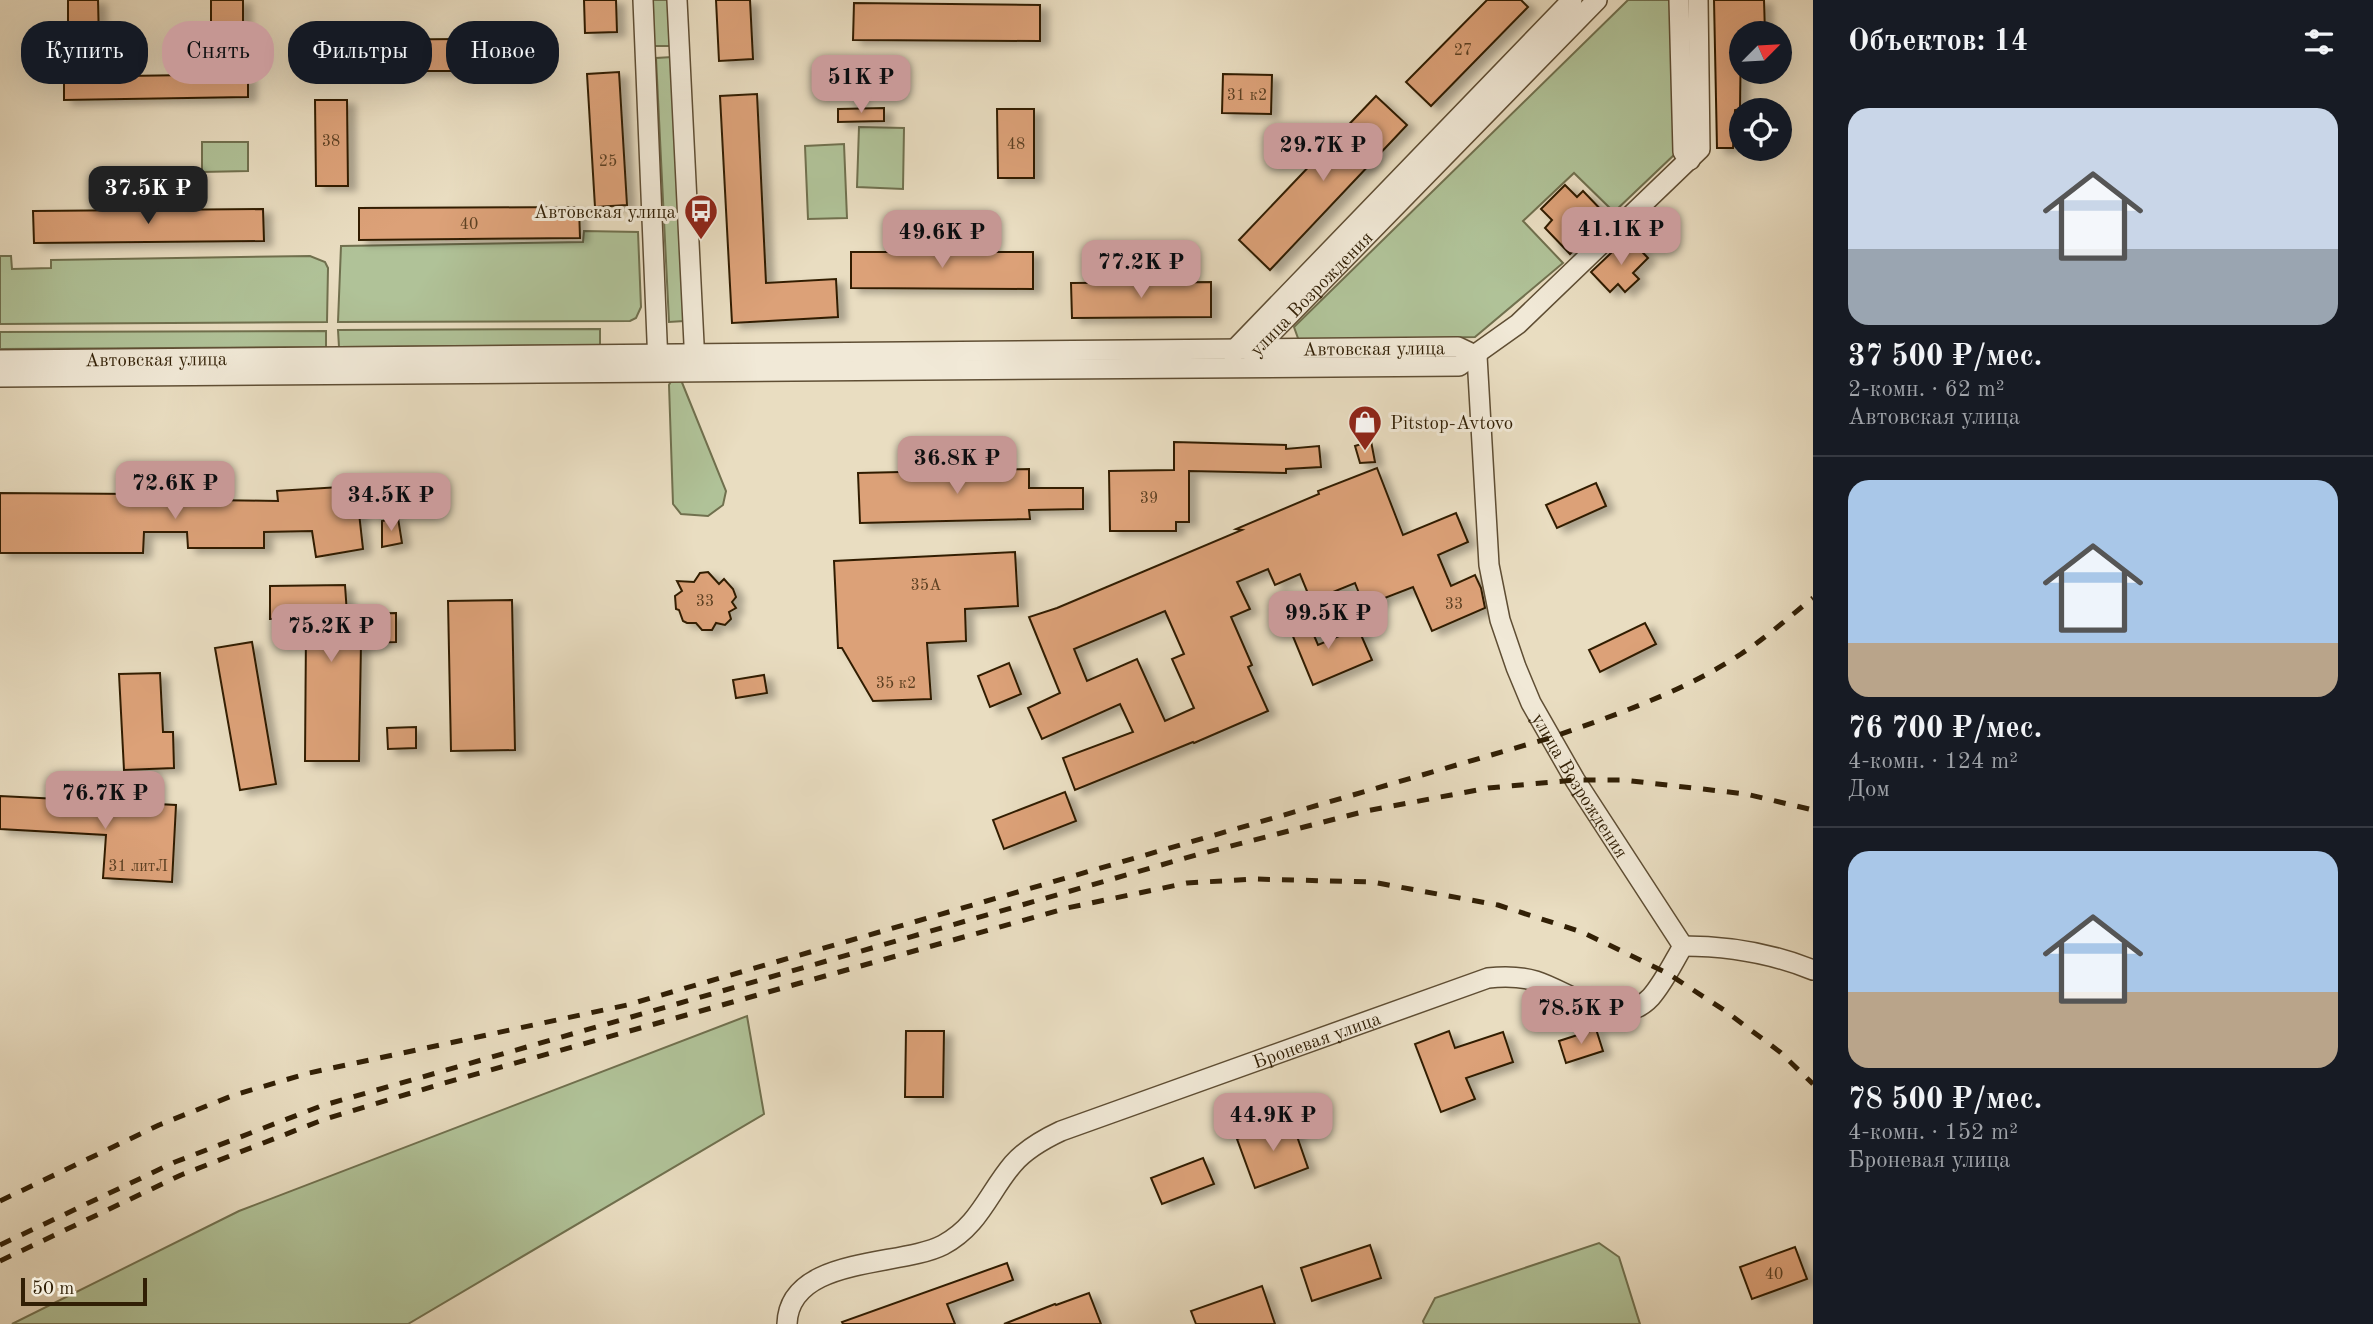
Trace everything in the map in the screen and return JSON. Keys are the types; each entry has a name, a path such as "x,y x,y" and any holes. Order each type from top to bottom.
{"street":[{"path":"642,0 658,363"},
{"path":"677,0 695,363"},
{"name":"улица Возрождения","path":"1227,368 1235,349 1572,0"},
{"name":"улица Возрождения","path":"1227,368 1258,349 1597,0"},
{"path":"1679,0 1683,152 1690,160"},
{"path":"1477,356 1518,324 1700,149 1698,0"},
{"name":"Автовская улица","path":"695,363 1235,349 1458,347 1477,356"},
{"name":"Автовская улица","path":"0,360 1227,368 1459,366 1477,356"},
{"name":"улица Возрождения","path":"1477,356 1489,565 1500,620 1516,667 1531,703 1575,780 1683,946"},
{"name":"Автовская улица","path":"0,377 658,363"},
{"path":"1683,946 1712,946 1758,952 1813,970"},
{"name":"Броневая улица","path":"787,1324 791,1306 811,1282 830,1272 919,1254 944,1244 968,1228 984,1209 1013,1163 1041,1141 1061,1131 1488,978 1521,977 1540,982 1601,1009 1617,1013 1636,1008 1650,998 1683,946"}],"green space":[{"path":"652,0 668,0 671,46 654,46"},
{"path":"1628,0 1671,0 1676,153 1614,212 1574,173 1523,221 1563,263 1475,337 1299,341 1294,327"},
{"path":"672,57 684,321 669,322 656,58"},
{"path":"859,127 904,128 903,189 857,187"},
{"path":"202,142 248,142 248,171 202,172"},
{"path":"844,144 847,218 808,219 805,146"},
{"path":"584,231 638,232 641,307 636,318 630,321 338,322 341,246 583,242"},
{"path":"0,256 11,256 12,269 51,268 51,260 310,256 325,262 328,268 327,322 0,324"},
{"path":"600,329 600,345 339,347 338,330"},
{"path":"326,331 326,347 0,349 0,332"},
{"path":"681,380 726,491 723,505 708,516 681,514 673,504 669,385 671,381"},
{"path":"747,1016 764,1114 408,1324 12,1324 239,1211"},
{"path":"1599,1243 1619,1257 1640,1324 1424,1324 1435,1298"}],"building":[{"path":"68,0 98,0 98,21 68,21"},
{"path":"211,0 243,0 243,21 211,21"},
{"path":"584,0 616,0 617,32 585,33"},
{"path":"716,0 750,0 753,59 719,61"},
{"path":"1487,0 1521,0 1528,7 1431,106 1406,82"},
{"path":"1714,0 1764,0 1765,21 1729,21 1729,84 1740,84 1740,98 1729,98 1729,148 1717,148"},
{"path":"854,3 1040,5 1040,41 853,40"},
{"path":"446,39 446,71 432,71 432,40"},
{"path":"619,72 627,205 595,207 587,74"},
{"path":"1223,74 1272,75 1271,114 1222,113"},
{"path":"162,75 162,84 248,84 248,97 64,100 64,84 148,84 148,76"},
{"path":"757,94 766,283 836,279 838,317 732,323 720,96"},
{"path":"1376,96 1407,125 1270,270 1239,240"},
{"path":"315,100 347,100 348,186 316,186"},
{"path":"884,108 884,121 838,122 838,109"},
{"path":"997,109 1034,109 1034,178 998,178"},
{"path":"1565,185 1577,197 1583,191 1608,217 1570,254 1545,228 1552,220 1541,209"},
{"path":"579,207 580,238 359,240 359,208"},
{"path":"263,209 264,241 34,243 33,211"},
{"path":"1628,237 1648,258 1633,273 1639,279 1625,292 1618,284 1610,292 1591,272"},
{"path":"851,252 1033,252 1033,289 851,288"},
{"path":"1211,282 1211,317 1072,318 1071,283"},
{"name":"Pitstop-Avtovo","path":"1371,441 1375,462 1360,463 1355,446"},
{"path":"1174,442 1286,445 1286,449 1319,446 1321,467 1286,469 1286,473 1189,471 1189,522 1176,522 1176,531 1110,531 1109,471 1174,470"},
{"path":"1377,468 1403,535 1456,513 1468,542 1438,555 1451,586 1475,575 1485,608 1432,631 1413,587 1364,606 1355,583 1311,601 1300,574 1275,585 1268,569 1237,582 1250,609 1231,617 1252,665 1248,667 1268,711 1075,790 1063,758 1133,732 1120,704 1042,739 1028,708 1060,693 1029,617 1057,608 1242,530 1236,529 1319,494 1318,491","holes":["1165,611 1184,654 1172,659 1194,708 1165,721 1137,659 1087,681 1074,649"]},
{"path":"1029,469 1029,488 1083,488 1083,509 1029,510 1030,519 860,523 858,473"},
{"path":"1596,483 1606,506 1557,528 1546,505"},
{"path":"356,486 363,549 316,557 312,531 264,532 264,548 188,548 187,532 144,532 143,553 0,553 0,493 138,494 138,499 278,501 277,491"},
{"path":"398,518 402,543 382,547 382,521"},
{"path":"1015,552 1018,606 965,609 966,641 927,643 931,699 873,701 842,648 838,648 834,561"},
{"path":"708,572 719,584 724,579 733,589 736,597 732,602 736,608 729,612 731,619 725,625 716,623 712,630 702,630 696,623 683,621 676,609 675,596 682,591 677,581 694,582 700,573"},
{"path":"345,585 347,614 396,613 396,642 361,643 359,761 305,761 306,630 301,630 301,618 270,619 270,586"},
{"path":"512,600 515,750 451,751 448,601"},
{"path":"1305,614 1318,645 1358,628 1372,660 1313,685 1287,622"},
{"path":"1645,623 1656,644 1600,672 1589,650"},
{"path":"252,642 276,784 240,790 215,648"},
{"path":"1009,663 1021,694 990,707 978,676"},
{"path":"160,673 163,732 173,732 174,768 124,770 119,674"},
{"path":"764,675 767,693 736,698 733,680"},
{"path":"416,727 416,748 388,749 387,728"},
{"path":"1065,792 1076,821 1004,849 993,820"},
{"path":"0,796 176,805 172,882 103,878 106,835 0,829"},
{"path":"1596,1029 1603,1051 1566,1063 1559,1041"},
{"path":"906,1031 944,1031 943,1097 905,1097"},
{"path":"1449,1031 1455,1048 1503,1032 1513,1062 1466,1078 1475,1099 1441,1112 1415,1044"},
{"path":"1291,1119 1308,1168 1255,1188 1237,1139"},
{"path":"1203,1158 1214,1184 1162,1204 1151,1178"},
{"path":"1370,1245 1381,1278 1312,1301 1301,1268"},
{"path":"1795,1247 1807,1279 1752,1299 1740,1267"},
{"path":"1007,1263 1013,1280 947,1304 955,1324 842,1322"},
{"path":"1262,1286 1275,1324 1196,1324 1191,1311"},
{"path":"1089,1293 1101,1324 1004,1324 1055,1304"}],"railway":[{"path":"0,1201 159,1125 234,1095 309,1073 627,1005 1550,738 1648,702 1719,668 1750,648 1813,598"},
{"path":"0,1245 175,1162 321,1106 1196,855 1366,811 1488,788 1575,780 1623,780 1746,794 1813,810"},
{"path":"0,1261 181,1175 325,1119 1067,908 1187,883 1254,879 1372,882 1498,905 1582,932 1667,973 1724,1010 1780,1052 1813,1084"}],"place":[{"name":"Автовская улица","path":"701,241"},
{"name":"Pitstop-Avtovo","path":"1365,452"}]}
